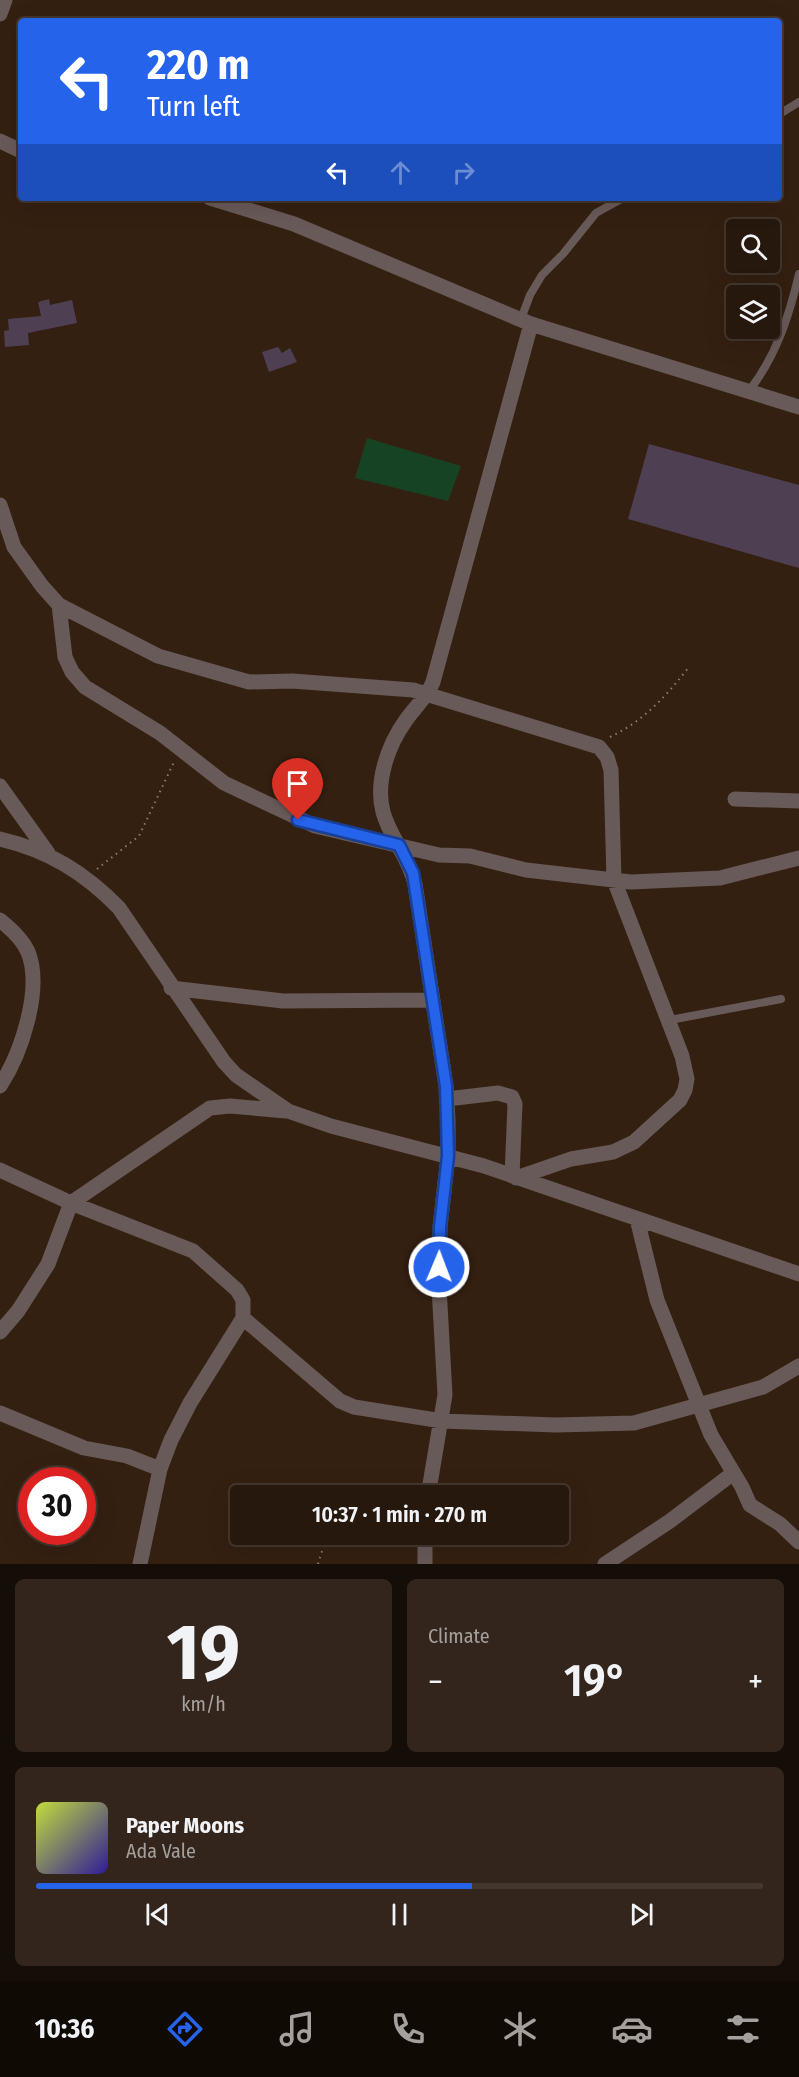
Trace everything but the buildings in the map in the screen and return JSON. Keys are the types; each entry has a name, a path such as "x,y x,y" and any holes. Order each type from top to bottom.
{"street":[{"path":"0,14 4,0"},
{"path":"0,141 18,150"},
{"path":"220,201 294,224 526,322 799,407"},
{"path":"430,1485 442,1421 444,1378 439,1287 440,1227 448,1156 447,1099 415,884 407,860 383,810 381,781 399,730 428,694 440,661 526,322"},
{"path":"0,505 14,547 59,605 158,656 243,681 312,682 406,689 593,744 607,757 611,770 614,880 670,1020 687,1079 686,1090 674,1107 624,1148 571,1159 514,1177"},
{"path":"59,605 65,657 78,680 85,687 160,733 224,783 298,820 439,855 486,858 526,870 614,880 643,882 720,878 799,858"},
{"path":"0,786 48,853"},
{"path":"735,799 799,801"},
{"path":"0,839 48,853 88,880 119,908 171,988 224,1062 236,1075 288,1111"},
{"path":"0,920 21,941 28,953 32,973 28,1019 23,1043 0,1086"},
{"path":"171,988 284,1001 433,1000"},
{"path":"447,1099 498,1093 512,1097 515,1104 514,1177"},
{"path":"0,1332 18,1311 48,1264 71,1203 210,1108 230,1106 288,1111 331,1126 448,1156 799,1274"},
{"path":"0,1170 71,1203 194,1251 237,1290 243,1300 243,1318 190,1403 160,1469 140,1564"},
{"path":"637,1219 657,1300 697,1405 750,1505 780,1524 799,1542"},
{"path":"243,1318 340,1401 354,1407 442,1421 506,1425 614,1425 653,1419 763,1387 799,1365"},
{"path":"0,1413 84,1448 127,1456 160,1469"},
{"path":"605,1564 670,1521 732,1474"},
{"path":"424,1545 425,1564"}],"lane":[{"path":"782,113 799,102"},
{"path":"526,322 530,295 542,275 563,254 596,213 618,201"},
{"path":"749,392 768,366 780,338 799,274"},
{"path":"670,1020 782,999"}],"path":[{"path":"593,744 630,727 646,716 662,701 690,667"},
{"path":"88,880 98,868 139,836 162,784 174,762 184,752"},
{"path":"318,1564 324,1545"}],"green space":[{"path":"367,438 461,466 448,501 355,478"}],"route":[{"path":"298,820 399,845 413,873 446,1086 448,1156 440,1227 439,1267"}]}
